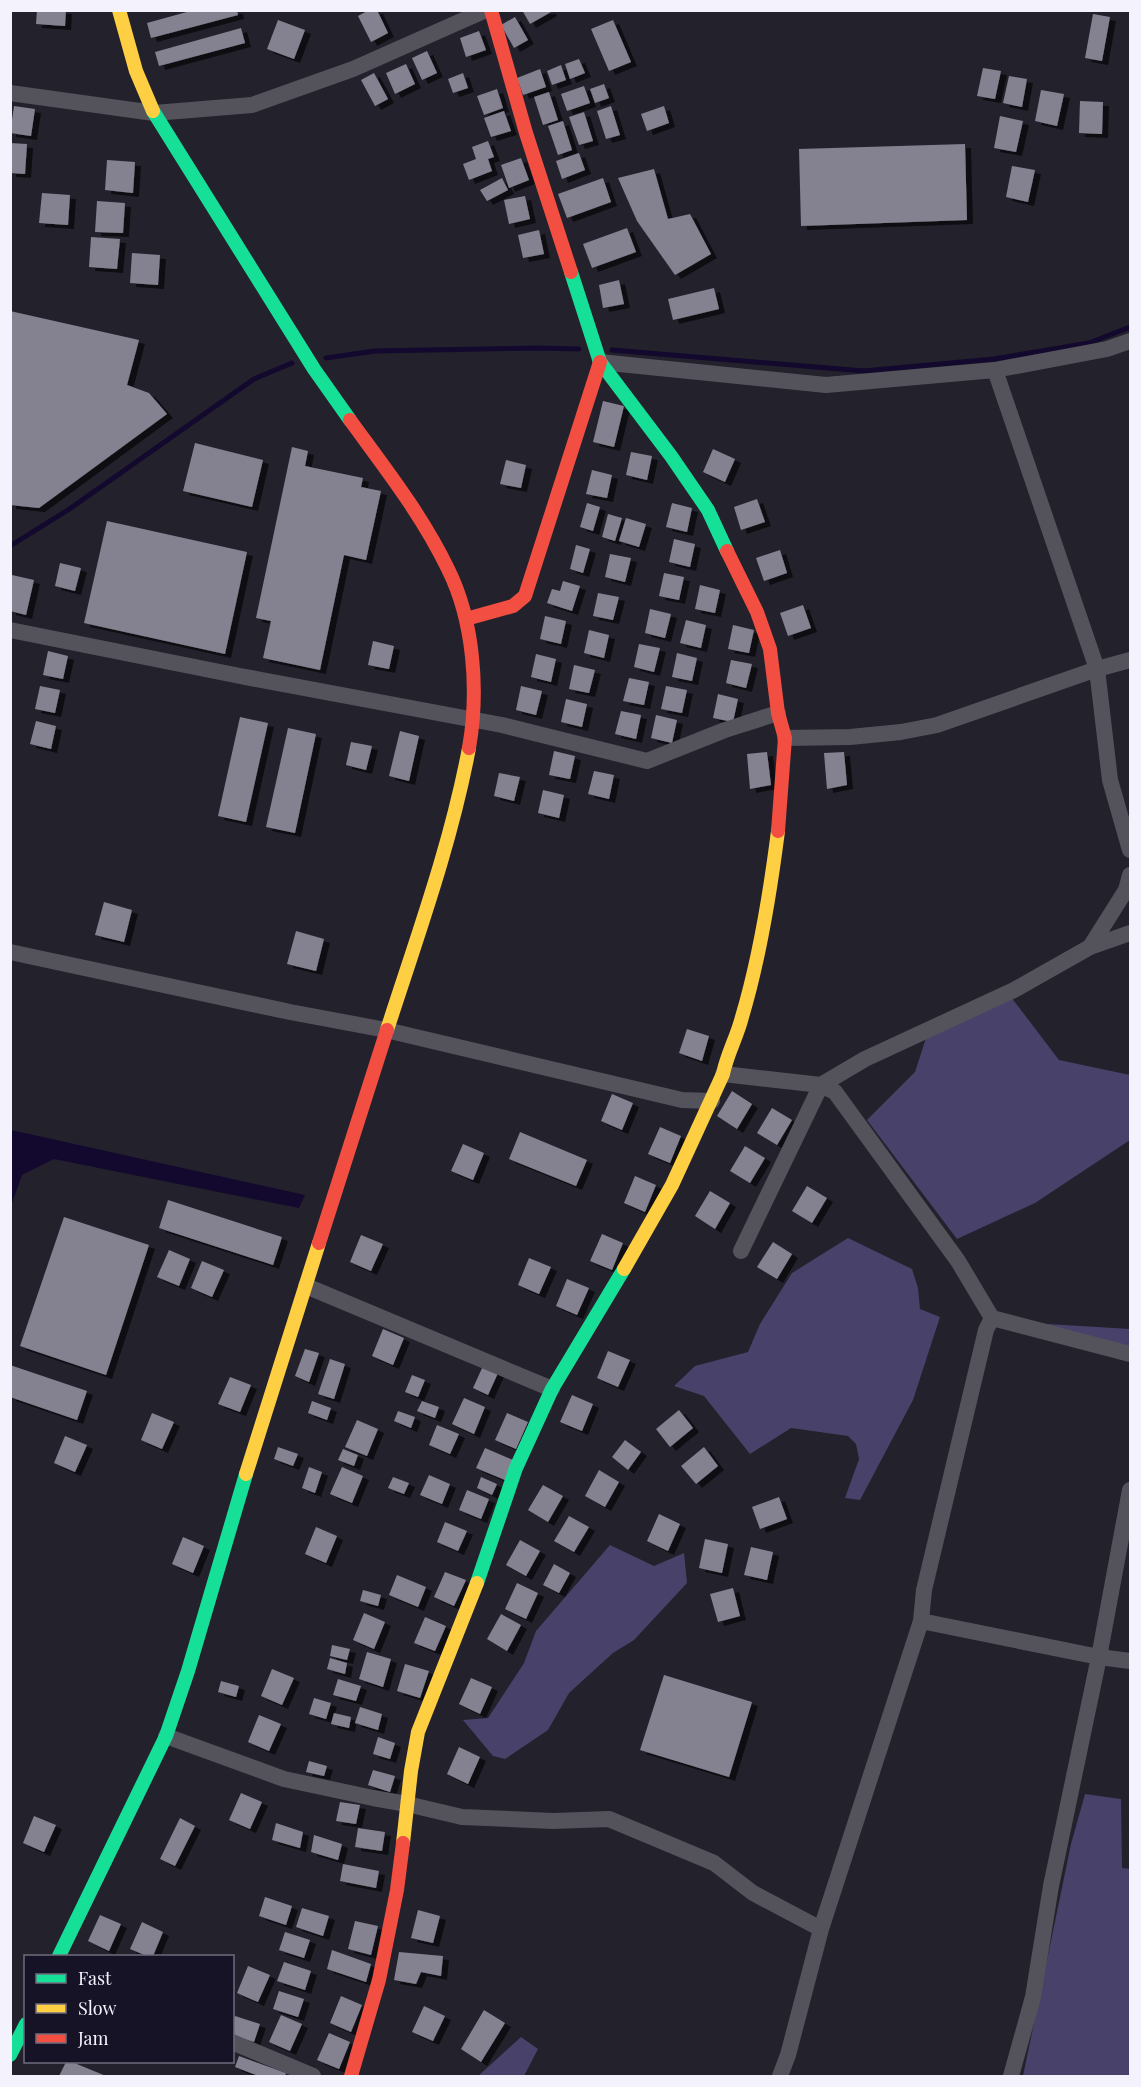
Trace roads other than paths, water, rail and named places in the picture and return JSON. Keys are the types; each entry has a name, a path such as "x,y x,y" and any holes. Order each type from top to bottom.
{"street":[{"path":"59,1955 166,1736 188,1671 260,1427 461,790 474,720 473,665 466,620 449,570 410,503 314,369 154,113 136,71 119,10"},
{"path":"10,93 154,113 252,105 353,69 486,10"},
{"path":"351,2076 379,1980 390,1930 418,1732 485,1563 516,1468 552,1389 607,1300 672,1185 723,1074 726,1058 742,1019 768,905 781,812 785,738 778,713 770,649 758,612 742,586 708,510 600,362 526,133 491,10"},
{"path":"600,362 826,385 995,370 1107,350 1131,340"},
{"path":"466,620 513,606 525,596 600,362"},
{"path":"995,370 1097,669 1110,780 1131,850"},
{"path":"10,630 513,728 647,761 725,730 778,713"},
{"path":"785,738 860,736 901,732 937,724 1097,669 1131,660"},
{"path":"1090,947 1126,890 1131,875"},
{"path":"741,1251 821,1085 865,1059 1014,990 1090,947 1131,933"},
{"path":"10,952 290,1012 386,1030 682,1100 712,1101"},
{"path":"723,1074 821,1085 836,1092 958,1261 992,1318 1131,1354"},
{"path":"306,1286 552,1389"},
{"path":"780,2076 788,2055 821,1929 921,1621 924,1590 954,1455 986,1330 992,1318"},
{"path":"1011,2076 1033,1997 1051,1886 1131,1490"},
{"path":"921,1621 1099,1657 1131,1661"},
{"path":"166,1736 284,1779 462,1817 553,1821 609,1820 714,1863 753,1893 821,1929"},
{"path":"10,2055 24,2028"},
{"path":"234,2043 313,2076"}],"waterway":[{"path":"612,350 864,371 994,359 1089,343 1130,327"},
{"path":"326,358 375,351 579,349"},
{"path":"10,546 68,510 254,379 292,363"}]}
